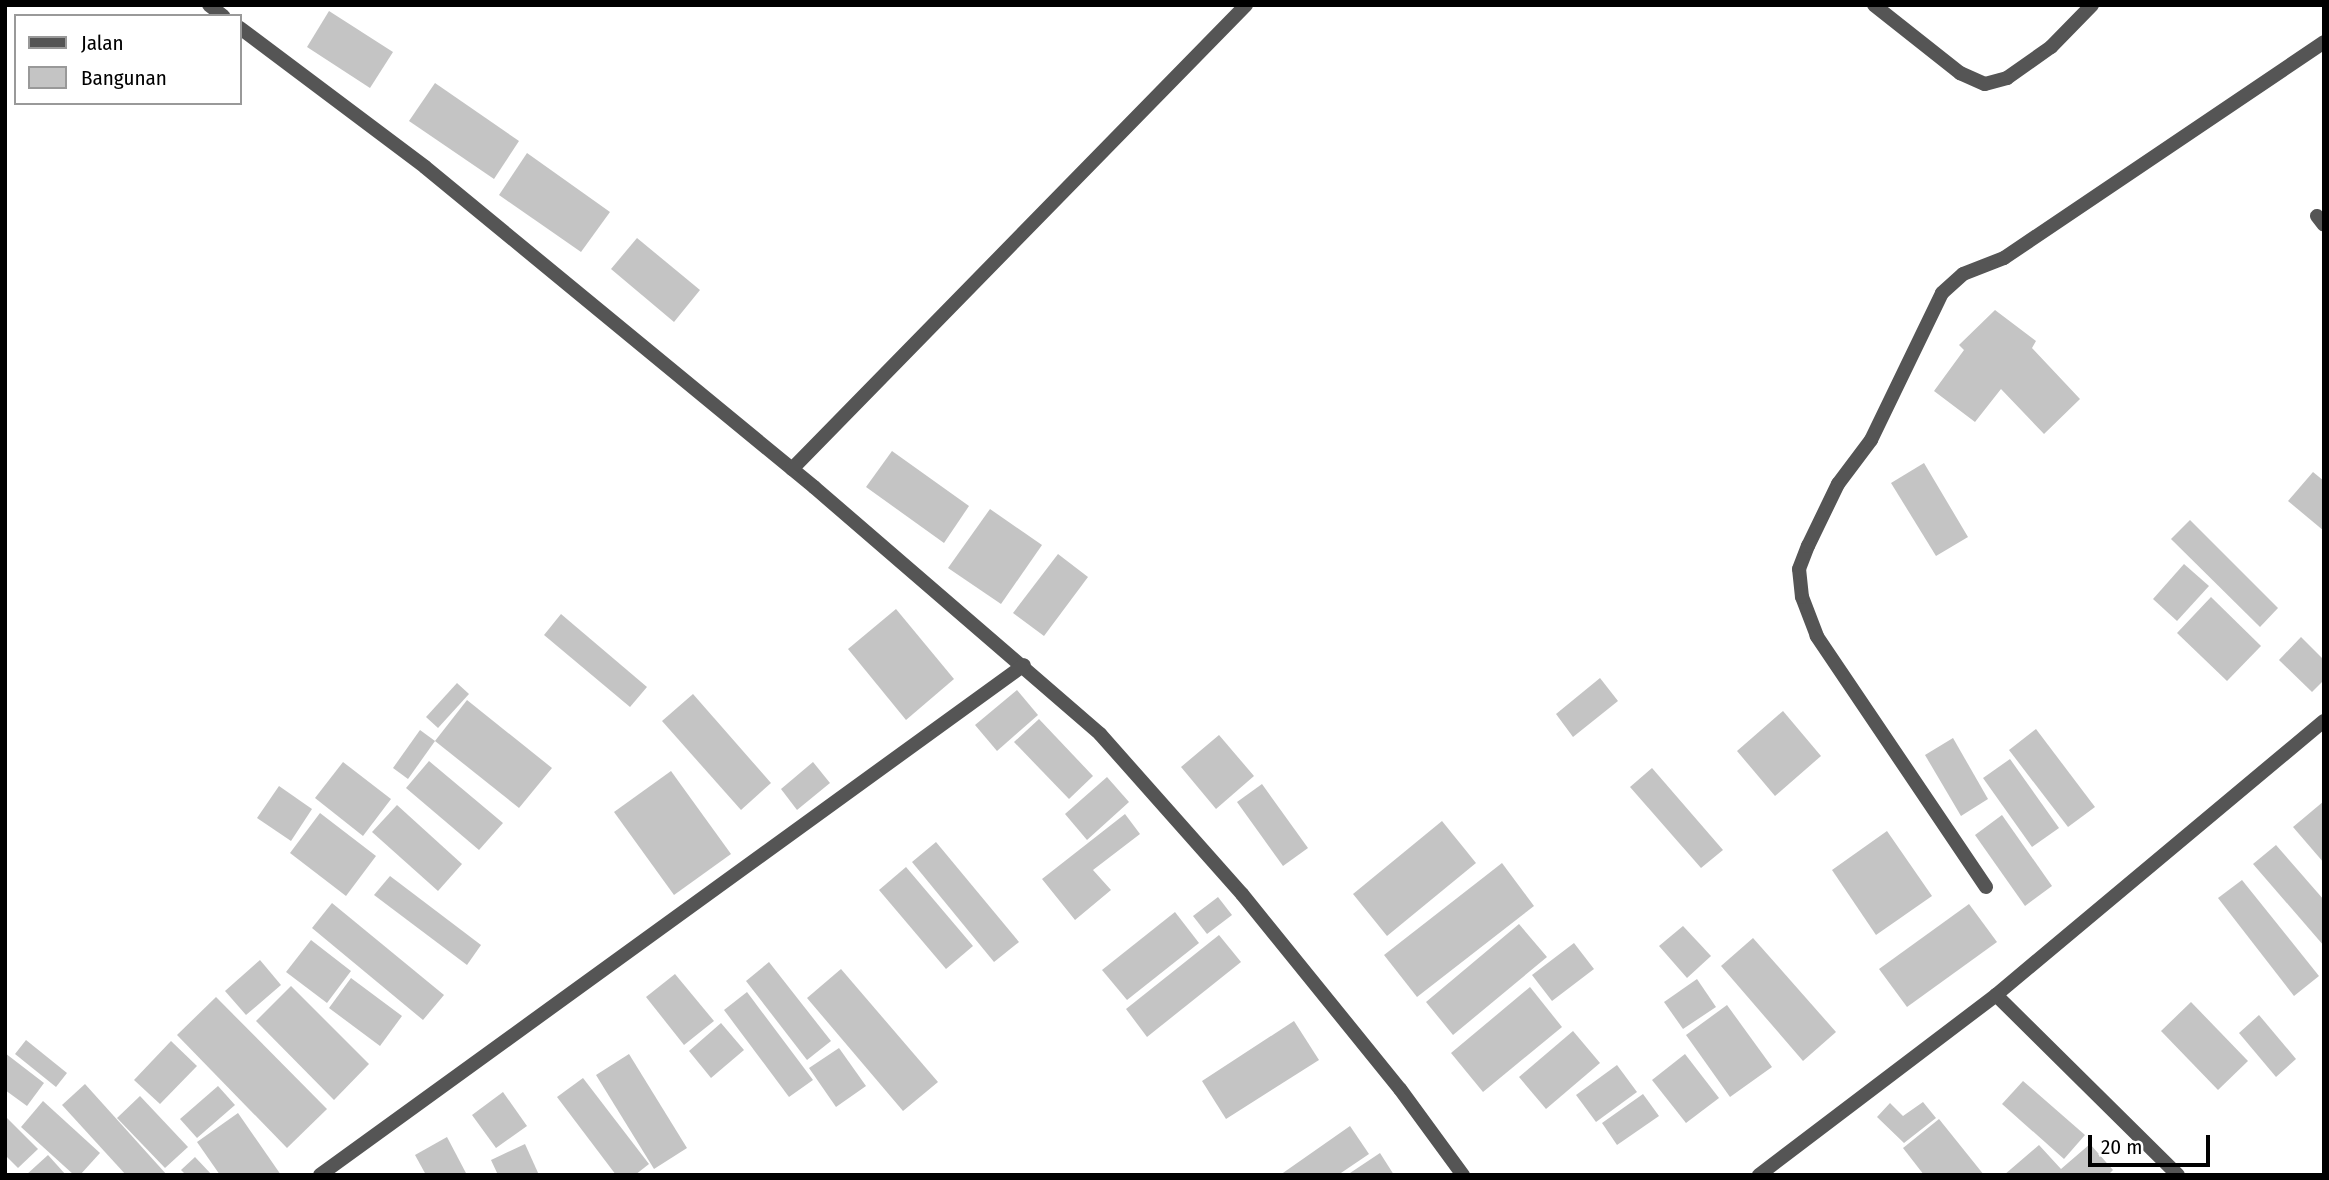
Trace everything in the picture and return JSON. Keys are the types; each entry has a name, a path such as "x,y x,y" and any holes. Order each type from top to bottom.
{"street":[{"path":"792,469 1246,5"},
{"path":"1874,5 1960,73 1985,84 2007,78 2051,47 2092,5"},
{"path":"242,30 425,167 792,469 1024,665 1101,734 1242,894 1401,1089 1463,1175"},
{"path":"1986,887 1817,636 1802,597 1799,569 1808,546 1838,484 1871,440 1942,293 1964,274 2004,258 2324,42"},
{"path":"320,1175 1024,665"},
{"path":"1759,1175 1996,996 2324,721"},
{"path":"1996,996 2178,1175"}],"building":[{"path":"329,11 393,52 370,88 307,47"},
{"path":"435,83 519,141 494,179 409,121"},
{"path":"527,153 610,212 581,252 499,195"},
{"path":"637,238 700,290 674,322 611,269"},
{"path":"1995,310 2036,341 2032,348 2080,399 2044,434 2001,389 1975,422 1934,391 1964,350 1959,345"},
{"path":"892,451 969,506 944,543 866,487"},
{"path":"1924,463 1968,537 1936,556 1891,483"},
{"path":"2313,472 2324,481 2324,531 2288,501"},
{"path":"990,509 1042,545 1001,604 948,568"},
{"path":"2190,520 2278,608 2260,627 2171,539"},
{"path":"1058,554 1088,577 1044,636 1013,613"},
{"path":"2184,564 2209,586 2177,621 2153,599"},
{"path":"2211,597 2261,646 2227,681 2177,633"},
{"path":"896,609 954,679 906,720 848,649"},
{"path":"561,614 647,687 630,707 544,635"},
{"path":"2301,637 2324,660 2324,680 2312,692 2279,660"},
{"path":"1600,678 1618,701 1573,737 1556,714"},
{"path":"457,683 469,694 438,728 426,717"},
{"path":"1017,690 1038,715 997,751 975,725"},
{"path":"693,694 771,783 741,810 662,721"},
{"path":"467,700 552,768 519,808 435,741"},
{"path":"1783,711 1821,756 1775,796 1737,751"},
{"path":"1039,719 1093,776 1069,799 1014,742"},
{"path":"2036,729 2095,807 2068,827 2009,750"},
{"path":"420,730 435,741 408,779 393,768"},
{"path":"1219,735 1254,776 1216,809 1181,767"},
{"path":"1953,738 1988,799 1961,816 1925,755"},
{"path":"2010,759 2059,828 2032,847 1983,778"},
{"path":"429,761 503,823 479,850 406,788"},
{"path":"343,762 391,799 363,836 315,798"},
{"path":"813,762 830,783 797,810 781,789"},
{"path":"1652,768 1723,850 1701,868 1630,787"},
{"path":"671,771 731,854 674,895 614,812"},
{"path":"1107,777 1129,802 1087,840 1065,814"},
{"path":"1262,784 1308,848 1283,866 1237,802"},
{"path":"279,786 312,809 291,841 257,818"},
{"path":"2324,801 2324,863 2293,827"},
{"path":"397,805 462,864 438,891 372,832"},
{"path":"320,813 376,856 346,896 290,853"},
{"path":"1125,814 1140,834 1093,870 1111,890 1075,920 1042,879"},
{"path":"2002,815 2052,886 2025,906 1975,835"},
{"path":"1442,821 1476,863 1387,936 1353,894"},
{"path":"1887,831 1932,896 1876,935 1832,870"},
{"path":"936,842 1019,942 994,962 912,862"},
{"path":"2276,845 2324,900 2324,946 2253,864"},
{"path":"1502,863 1534,906 1417,997 1384,955"},
{"path":"906,867 973,946 946,969 879,890"},
{"path":"390,876 481,945 467,965 374,895"},
{"path":"2242,880 2319,976 2294,996 2218,898"},
{"path":"1218,897 1232,915 1207,934 1193,916"},
{"path":"332,903 444,995 423,1020 312,928"},
{"path":"1969,904 1997,942 1907,1007 1879,969"},
{"path":"1175,912 1199,943 1127,1000 1102,970"},
{"path":"1519,924 1547,957 1453,1035 1426,1002"},
{"path":"1683,926 1711,956 1687,978 1659,946"},
{"path":"1219,935 1241,962 1147,1037 1126,1009"},
{"path":"1753,938 1836,1032 1803,1061 1721,966"},
{"path":"311,940 351,971 327,1003 286,972"},
{"path":"1574,943 1594,969 1552,1001 1532,975"},
{"path":"260,960 281,985 246,1015 225,991"},
{"path":"769,962 831,1041 807,1060 746,981"},
{"path":"841,969 938,1082 903,1111 807,998"},
{"path":"675,974 714,1021 684,1045 646,997"},
{"path":"351,978 402,1016 380,1046 329,1008"},
{"path":"1697,979 1716,1007 1683,1029 1664,1002"},
{"path":"291,986 369,1064 334,1100 256,1021"},
{"path":"1530,987 1562,1027 1483,1092 1451,1053"},
{"path":"747,992 813,1080 789,1097 724,1010"},
{"path":"216,997 327,1109 287,1148 177,1035"},
{"path":"2191,1002 2248,1061 2218,1090 2161,1031"},
{"path":"1727,1005 1772,1067 1730,1097 1686,1035"},
{"path":"2259,1015 2296,1059 2276,1077 2239,1033"},
{"path":"1294,1021 1319,1060 1226,1119 1202,1081"},
{"path":"721,1023 744,1050 711,1078 689,1051"},
{"path":"1573,1031 1600,1063 1546,1109 1519,1077"},
{"path":"26,1040 67,1073 56,1087 15,1054"},
{"path":"171,1041 197,1066 160,1104 134,1080"},
{"path":"839,1048 866,1086 836,1107 809,1068"},
{"path":"5,1053 44,1083 27,1106 5,1090"},
{"path":"629,1054 687,1148 654,1169 596,1075"},
{"path":"1685,1054 1719,1098 1686,1123 1652,1080"},
{"path":"1617,1065 1637,1092 1596,1122 1576,1095"},
{"path":"583,1078 649,1164 635,1175 616,1175 557,1097"},
{"path":"2023,1081 2085,1135 2064,1159 2002,1104"},
{"path":"85,1084 167,1175 126,1175 62,1105"},
{"path":"218,1086 235,1105 197,1138 180,1119"},
{"path":"503,1092 527,1126 496,1148 472,1115"},
{"path":"1643,1094 1659,1116 1617,1145 1602,1123"},
{"path":"140,1096 188,1147 165,1168 117,1118"},
{"path":"43,1101 100,1153 80,1175 74,1175 21,1127"},
{"path":"1923,1102 1936,1118 1904,1143 1877,1117 1890,1103 1903,1116"},
{"path":"238,1113 281,1175 220,1175 197,1142"},
{"path":"5,1116 38,1149 18,1168 5,1155"},
{"path":"1939,1119 1984,1175 1924,1175 1903,1148"},
{"path":"1350,1126 1369,1154 1338,1175 1280,1175"},
{"path":"447,1137 467,1175 426,1175 415,1155"},
{"path":"525,1144 539,1175 498,1175 491,1160"},
{"path":"2090,1144 2113,1170 2108,1175 2004,1175 2039,1145 2061,1169"},
{"path":"1380,1153 1394,1175 1347,1175"},
{"path":"48,1155 66,1175 26,1175"},
{"path":"195,1157 212,1175 186,1175 181,1170"}]}
